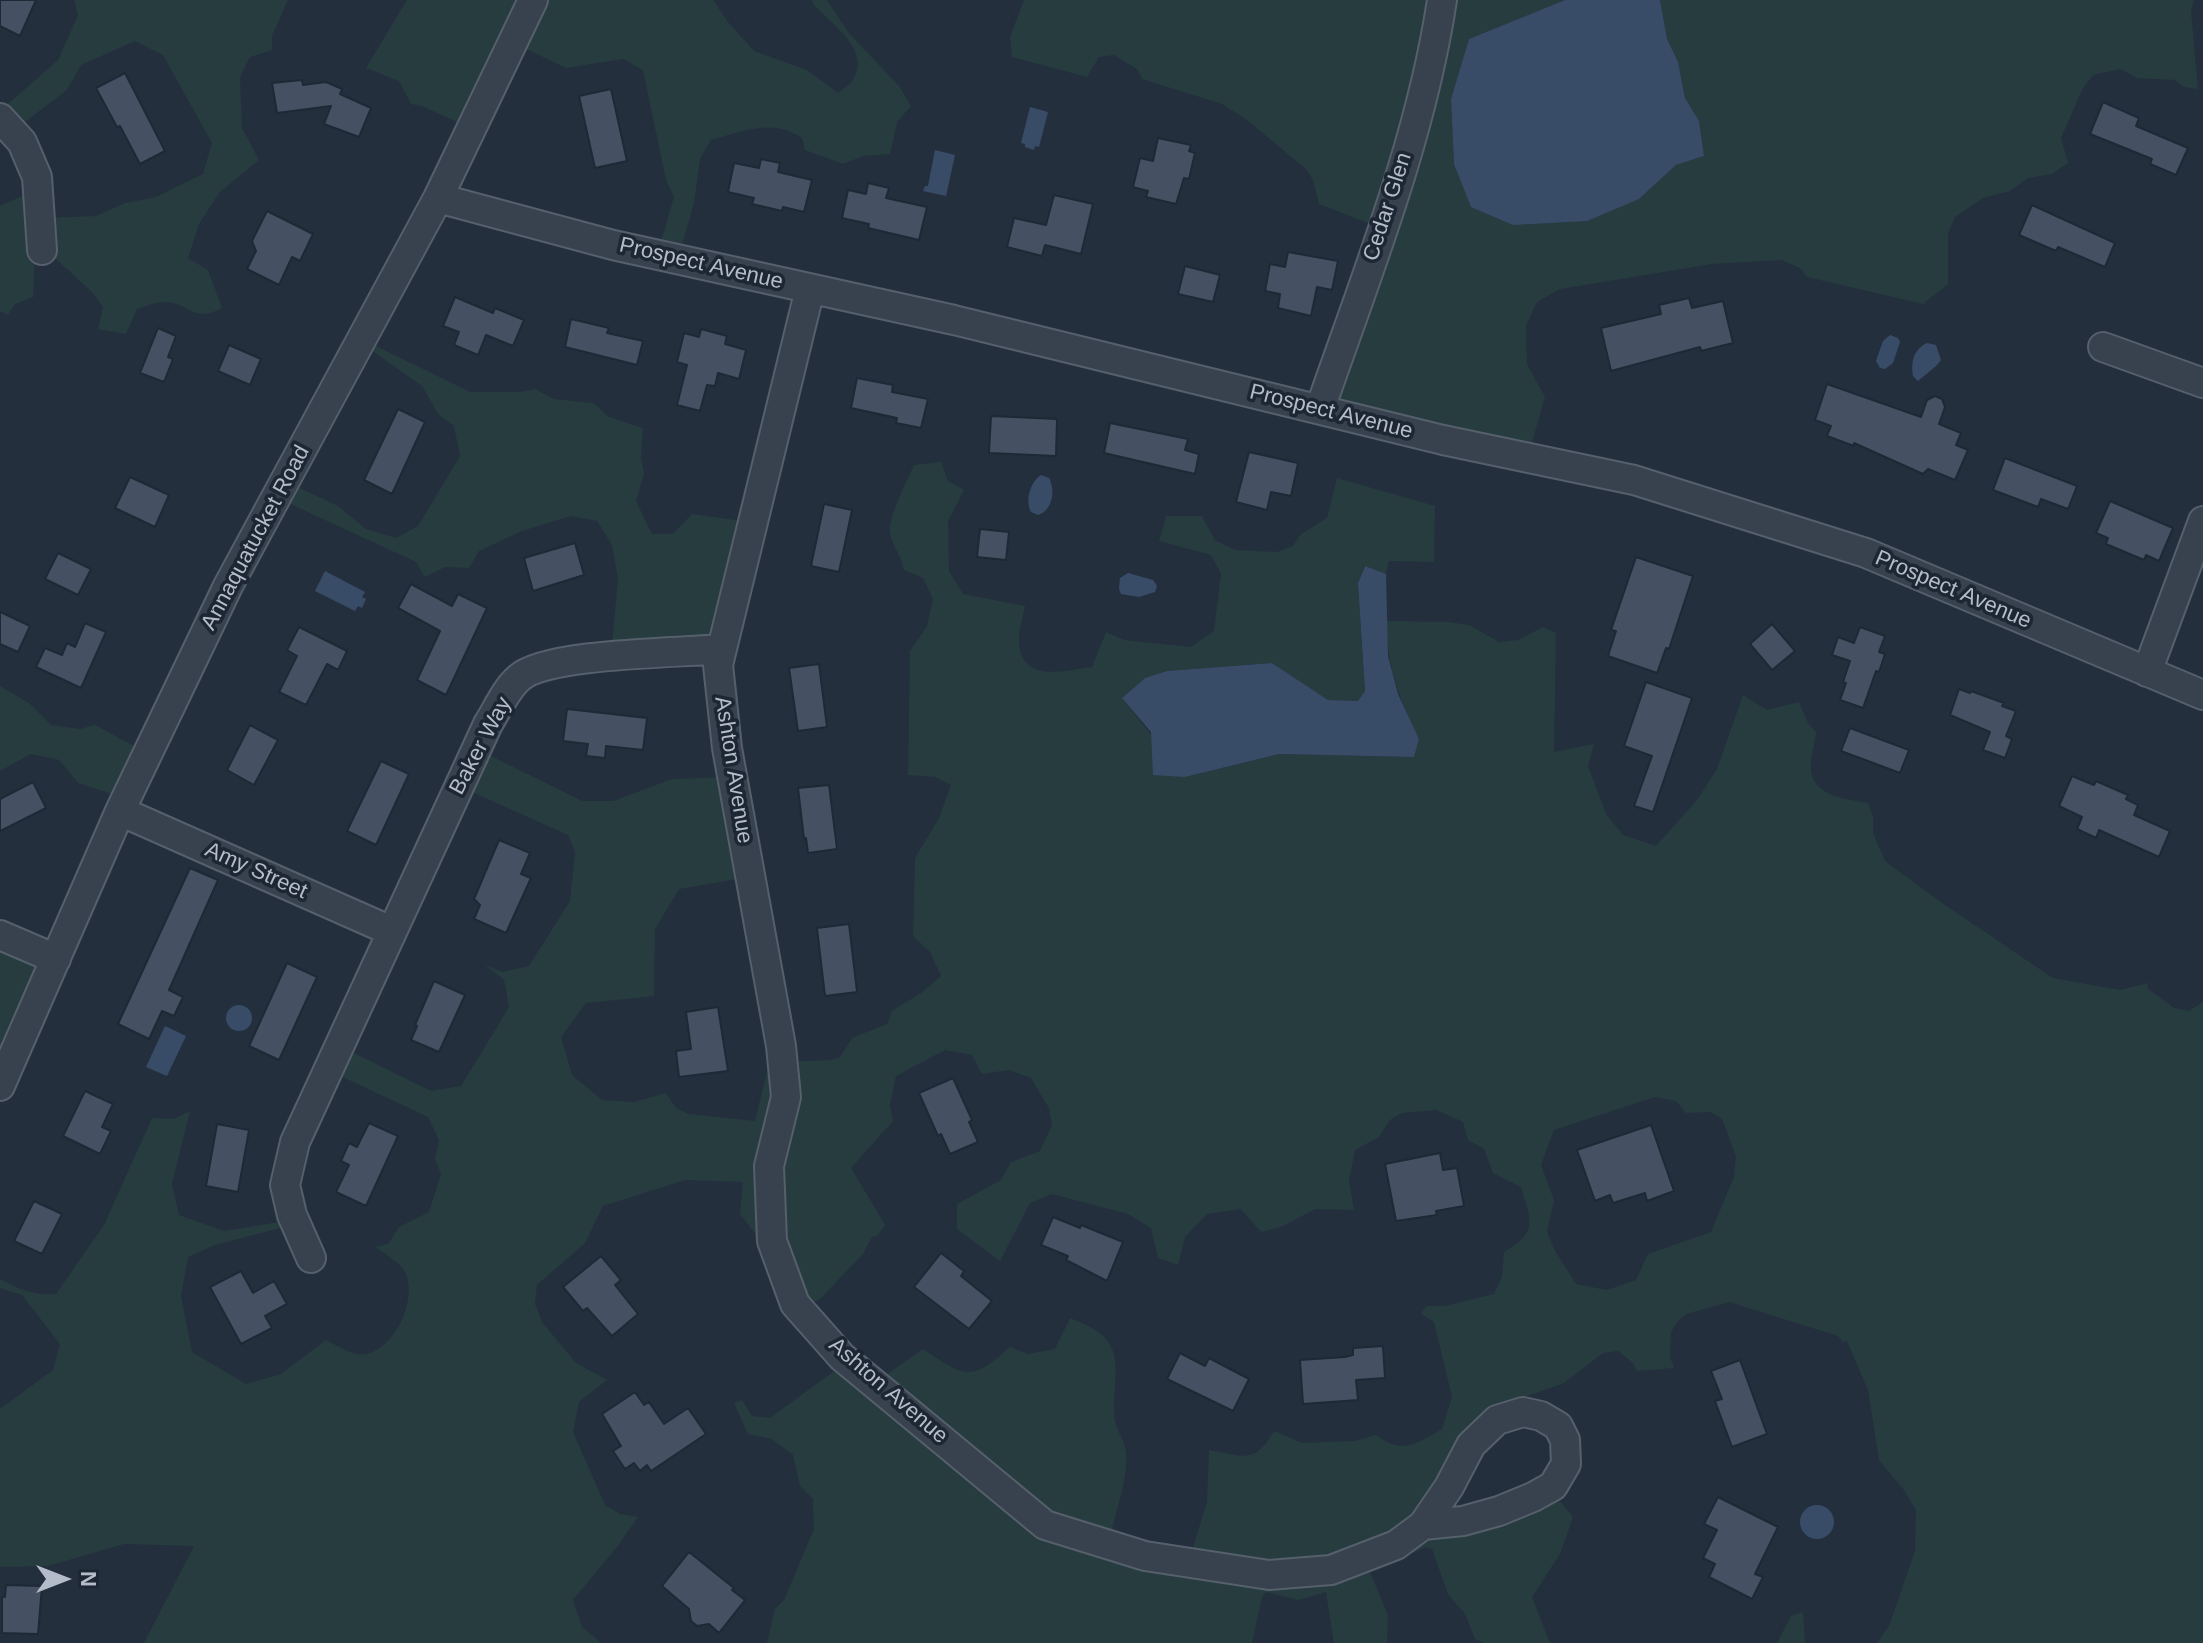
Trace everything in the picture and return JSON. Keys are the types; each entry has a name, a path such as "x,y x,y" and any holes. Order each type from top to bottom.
{"street":[{"name":"Annaquatucket Road","path":"0,1086 120,811 228,586 438,198 533,0"},
{"name":"Cedar Glen","path":"1320,409 1414,130 1442,0"},
{"path":"0,118 22,142 37,177 42,250"},
{"name":"Prospect Avenue","path":"438,198 613,245 954,320 1443,440 1634,480 1866,553 2203,695"},
{"path":"721,649 810,289"},
{"path":"2103,347 2203,383"},
{"path":"2147,672 2203,521"},
{"name":"Baker Way","path":"311,1258 292,1215 285,1185 295,1142 488,724 519,677 543,665 604,656 721,649"},
{"name":"Ashton Avenue","path":"721,649 718,665 727,748 781,1046 786,1097 769,1166 772,1241 795,1304 842,1357 1045,1525 1145,1556 1269,1575 1331,1570 1396,1545 1423,1525 1449,1487 1471,1445 1497,1420 1523,1412 1541,1416 1558,1426 1565,1440 1566,1464 1553,1486 1496,1512 1463,1521 1423,1525"},
{"name":"Amy Street","path":"120,811 391,931"},
{"path":"0,935 56,959"}],"green space":[{"path":"74,0 288,0 272,36 272,50 250,57 240,77 242,128 259,160 219,193 199,224 188,258 208,270 222,308 204,314 161,302 137,309 126,334 98,329 103,307 92,292 44,248 35,252 33,297 15,304 8,315 0,311 0,206 38,189 43,218 96,216 125,203 156,197 203,174 212,143 163,55 135,41 81,65 67,90 17,128 1,110 58,60 78,15"},
{"path":"407,0 713,0 754,51 807,70 838,93 853,80 858,69 857,59 847,39 812,0 827,0 848,32 899,86 911,106 897,122 890,154 863,156 843,164 805,150 802,138 791,132 769,127 711,140 700,159 694,203 680,252 658,252 674,197 666,180 643,70 623,59 566,68 516,44 468,127 411,104 399,81 366,68"},
{"path":"1024,0 1565,0 1469,39 1451,99 1454,164 1514,223 1639,199 1676,165 1704,156 1699,121 1685,98 1678,62 1667,39 1660,0 2194,0 2191,12 2198,89 2184,87 2175,80 2137,78 2120,69 2093,75 2083,88 2061,138 2068,163 2052,174 2028,178 2010,191 1983,198 1955,217 1948,234 1948,284 1923,304 1807,277 1800,268 1781,260 1712,264 1560,289 1537,302 1526,326 1527,364 1545,397 1529,453 1332,411 1378,227 1319,204 1313,180 1306,169 1247,120 1222,104 1142,79 1137,69 1114,55 1099,57 1087,77 1012,57 1010,37"},
{"path":"364,340 470,392 535,389 554,399 593,403 609,417 643,428 641,457 644,474 636,501 652,534 673,534 692,514 750,522 722,648 611,655 618,579 612,545 597,521 571,516 522,531 479,551 469,568 445,567 425,577 416,562 286,502 287,482 338,506 366,529 396,538 418,526 460,456 454,426 438,414 422,386 364,345"},
{"path":"941,462 948,481 964,490 948,521 949,571 963,594 1025,606 1019,639 1022,657 1028,665 1047,672 1092,667 1106,632 1124,640 1191,647 1214,631 1221,574 1211,555 1159,541 1166,516 1202,516 1215,540 1235,550 1277,552 1293,546 1301,534 1327,518 1337,478 1435,506 1434,562 1389,561 1386,574 1364,566 1358,583 1365,692 1358,701 1328,700 1272,663 1167,671 1145,678 1122,698 1185,777 1279,754 1414,757 1419,739 1395,682 1386,621 1469,625 1499,642 1518,640 1543,627 1556,633 1554,752 1594,744 1588,766 1606,814 1623,835 1656,846 1697,800 1717,769 1743,695 1767,710 1799,702 1808,723 1816,732 1811,765 1813,779 1833,795 1868,803 1873,816 1873,833 1885,861 2053,978 2120,990 2148,983 2147,988 2174,1008 2189,1011 2203,1002 2203,1643 1877,1643 1889,1626 1915,1551 1916,1510 1879,1460 1868,1390 1847,1341 1729,1302 1686,1314 1678,1321 1671,1332 1670,1357 1674,1368 1637,1371 1633,1363 1618,1351 1603,1353 1564,1383 1508,1403 1445,1484 1469,1529 1532,1502 1561,1502 1573,1517 1560,1554 1532,1597 1550,1643 1484,1643 1475,1639 1465,1614 1448,1594 1432,1549 1426,1547 1370,1572 1388,1615 1387,1643 1334,1643 1326,1592 1298,1600 1266,1592 1262,1597 1252,1643 767,1643 775,1609 784,1600 814,1529 813,1499 800,1486 793,1455 772,1439 748,1434 734,1403 742,1400 752,1416 770,1418 845,1363 876,1382 923,1349 949,1366 968,1372 977,1371 1010,1347 1028,1354 1055,1349 1070,1318 1101,1334 1114,1354 1114,1417 1125,1448 1126,1464 1111,1538 1190,1557 1207,1502 1209,1450 1240,1456 1254,1454 1274,1431 1302,1443 1355,1441 1376,1435 1402,1446 1417,1443 1442,1429 1452,1397 1434,1322 1421,1314 1426,1306 1445,1306 1494,1294 1502,1277 1504,1252 1527,1232 1529,1217 1521,1187 1493,1173 1484,1149 1468,1140 1463,1122 1436,1110 1402,1113 1390,1120 1379,1137 1355,1150 1349,1181 1354,1210 1315,1209 1281,1227 1261,1232 1241,1209 1207,1214 1185,1237 1178,1265 1158,1258 1151,1228 1128,1214 1052,1194 1030,1203 1000,1261 957,1229 957,1204 1001,1180 1011,1162 1040,1151 1052,1125 1049,1108 1031,1078 1009,1070 982,1074 972,1055 945,1050 896,1076 890,1105 893,1121 851,1168 885,1225 877,1236 872,1237 863,1254 819,1300 809,1303 740,1214 743,1182 685,1180 603,1206 585,1243 537,1285 535,1304 542,1322 576,1363 607,1380 579,1402 573,1432 605,1505 620,1514 638,1517 573,1600 582,1627 601,1643 144,1643 194,1546 124,1544 48,1566 0,1567 0,1409 53,1370 60,1344 22,1295 0,1288 0,1279 27,1291 56,1294 104,1225 152,1118 174,1119 190,1111 172,1184 179,1215 224,1231 291,1220 296,1224 215,1245 188,1257 181,1296 192,1352 246,1384 281,1374 326,1340 362,1355 377,1350 395,1332 406,1308 408,1283 403,1269 376,1247 388,1244 399,1227 429,1212 441,1174 435,1159 439,1140 428,1117 332,1072 342,1047 431,1091 461,1086 509,1007 504,980 484,964 502,972 529,966 570,901 575,852 568,835 463,788 479,750 582,801 613,801 672,779 730,777 749,877 679,889 655,929 654,996 586,1003 561,1037 572,1075 602,1100 634,1102 666,1093 676,1108 689,1114 755,1121 769,1063 840,1057 852,1038 887,1024 892,1011 941,976 930,952 913,936 915,858 939,818 951,785 935,777 908,775 910,651 927,626 933,599 923,578 904,570 890,533 895,509 914,465","holes":["1655,1097 1676,1101 1686,1113 1710,1112 1722,1119 1736,1156 1734,1177 1711,1232 1648,1254 1636,1280 1607,1290 1576,1284 1547,1232 1554,1200 1541,1165 1554,1130"]},
{"path":"0,686 29,703 51,725 80,729 95,725 147,753 127,799 78,783 59,760 31,754 0,771"},
{"path":"0,933 49,954 0,1087"},
{"path":"1803,1612 1805,1643 1777,1643 1791,1616"}],"water":[{"path":"1565,0 1660,0 1667,39 1678,62 1685,98 1699,121 1704,156 1676,165 1639,199 1587,221 1513,225 1471,207 1454,164 1451,99 1469,39"},
{"path":"1030,107 1048,112 1039,147 1035,146 1034,150 1021,143"},
{"path":"935,150 955,155 946,196 923,191 928,186"},
{"path":"1890,335 1900,342 1893,363 1885,369 1880,368 1876,361 1883,341"},
{"path":"1927,343 1936,345 1941,360 1918,381 1913,376 1913,361 1919,349"},
{"path":"1041,475 1049,478 1052,494 1047,509 1038,515 1029,508 1029,497 1031,487"},
{"path":"1365,566 1386,574 1388,656 1398,694 1419,739 1414,757 1279,754 1185,777 1153,775 1151,732 1122,698 1145,678 1167,671 1272,663 1328,700 1358,701 1365,691 1358,583"},
{"path":"325,571 365,592 362,608 358,606 355,611 315,591"},
{"path":"1128,573 1153,580 1157,586 1155,592 1139,597 1121,594 1120,578"},
{"path":"239,1005 248,1009 252,1018 248,1027 239,1031 230,1027 226,1018 230,1009"},
{"path":"165,1026 186,1036 167,1076 146,1067"},
{"path":"1817,1505 1829,1510 1834,1522 1829,1534 1817,1539 1805,1534 1800,1522 1805,1510"}],"building":[{"path":"0,0 36,0 20,36 0,26"},
{"path":"125,73 165,151 140,164 96,88"},
{"path":"302,80 303,85 326,82 342,89 340,94 371,108 359,137 324,124 331,106 277,113 272,83"},
{"path":"611,89 627,161 595,168 579,96"},
{"path":"2103,102 2139,118 2136,126 2188,148 2176,175 2150,164 2152,159 2090,134"},
{"path":"1158,138 1191,145 1189,151 1195,153 1189,179 1184,178 1176,204 1146,197 1148,191 1133,187 1140,158 1153,161"},
{"path":"761,159 780,163 778,172 812,180 804,212 752,204 754,198 728,192 734,163 759,168"},
{"path":"868,183 889,188 886,198 927,207 919,240 868,228 869,224 842,218 848,190 866,194"},
{"path":"1054,195 1093,204 1081,254 1045,245 1042,256 1007,247 1014,218 1046,225"},
{"path":"2032,205 2115,243 2105,267 2019,235"},
{"path":"267,211 313,234 300,261 292,257 279,285 247,269 256,251 252,241"},
{"path":"1288,252 1338,261 1332,290 1317,287 1311,316 1278,308 1280,294 1265,291 1270,264 1285,267"},
{"path":"1185,266 1220,275 1213,302 1178,294"},
{"path":"455,297 493,313 495,308 524,320 513,346 486,335 478,355 454,345 459,332 443,326"},
{"path":"1689,298 1692,308 1723,301 1733,343 1701,351 1700,347 1611,371 1601,328 1661,314 1659,305"},
{"path":"571,319 609,328 607,333 643,341 637,365 565,347"},
{"path":"158,328 176,336 168,357 173,359 164,382 140,373"},
{"path":"701,329 727,336 725,344 746,350 739,379 718,373 715,386 707,385 700,411 677,405 687,365 677,362 684,333 699,337"},
{"path":"229,345 261,359 250,385 218,371"},
{"path":"857,378 893,385 892,392 928,399 921,428 896,423 897,418 851,408"},
{"path":"1827,384 1921,417 1927,400 1935,396 1942,399 1945,407 1939,424 1961,433 1956,445 1968,450 1955,480 1928,469 1923,474 1854,443 1854,446 1827,436 1831,426 1815,420"},
{"path":"398,409 425,422 392,494 364,480"},
{"path":"991,416 1057,419 1056,456 989,453"},
{"path":"1110,423 1188,439 1185,450 1199,454 1195,474 1104,453"},
{"path":"1249,452 1298,463 1291,496 1271,492 1267,510 1236,502"},
{"path":"2005,458 2077,486 2068,509 2041,499 2038,507 1993,490"},
{"path":"130,477 169,495 155,527 115,508"},
{"path":"2110,501 2173,528 2159,561 2146,555 2144,560 2106,544 2108,538 2096,533"},
{"path":"824,504 852,510 839,572 811,566"},
{"path":"980,529 1009,532 1006,560 977,557"},
{"path":"575,543 584,575 533,591 524,558"},
{"path":"58,553 91,569 78,595 45,579"},
{"path":"1636,557 1693,576 1669,649 1666,648 1657,673 1608,656 1616,631 1611,630"},
{"path":"411,584 452,606 458,594 487,608 446,695 417,680 440,631 398,608"},
{"path":"0,612 30,626 18,652 0,644"},
{"path":"85,623 106,632 81,688 36,667 45,648 62,655 67,643 75,647"},
{"path":"1772,624 1795,651 1772,670 1750,644"},
{"path":"299,627 347,651 338,670 327,664 306,705 279,692 297,656 287,650"},
{"path":"1860,627 1885,636 1879,652 1885,654 1863,708 1840,700 1850,661 1832,655 1838,637 1854,643"},
{"path":"819,664 827,727 798,731 789,668"},
{"path":"1646,682 1692,698 1653,812 1634,806 1652,756 1624,746"},
{"path":"1959,689 2004,703 2002,706 2016,711 2006,736 2012,739 2005,758 1983,750 1990,732 1950,715"},
{"path":"567,709 647,718 643,750 606,746 605,758 586,756 588,744 563,741"},
{"path":"250,725 278,740 254,785 227,770"},
{"path":"1850,728 1909,750 1900,773 1841,751"},
{"path":"381,761 409,774 376,845 347,831"},
{"path":"2072,776 2094,785 2096,781 2128,795 2126,799 2138,805 2134,815 2170,831 2159,857 2099,830 2096,838 2077,829 2082,817 2059,806"},
{"path":"33,782 46,808 0,831 0,799"},
{"path":"829,785 837,849 808,853 798,788"},
{"path":"499,840 530,853 521,874 531,878 506,933 474,919 480,905 474,899"},
{"path":"190,868 218,880 169,990 183,997 174,1016 162,1011 149,1039 118,1024"},
{"path":"849,924 857,992 825,996 817,928"},
{"path":"287,963 317,977 279,1060 249,1046"},
{"path":"434,981 465,995 439,1052 411,1040"},
{"path":"718,1007 728,1071 679,1077 676,1051 691,1049 686,1012"},
{"path":"953,1078 972,1120 969,1122 978,1142 950,1154 941,1134 938,1136 919,1093"},
{"path":"85,1091 113,1104 102,1127 111,1131 100,1154 63,1136"},
{"path":"369,1123 398,1136 366,1206 336,1192 349,1165 341,1161 349,1143 357,1147"},
{"path":"217,1124 249,1130 238,1192 206,1186"},
{"path":"1651,1125 1674,1191 1647,1201 1645,1193 1613,1203 1610,1195 1595,1201 1577,1150"},
{"path":"1440,1153 1443,1170 1457,1168 1464,1206 1436,1211 1437,1215 1396,1221 1385,1164"},
{"path":"34,1201 62,1214 42,1254 14,1241"},
{"path":"1053,1217 1123,1242 1107,1281 1066,1260 1068,1256 1041,1245"},
{"path":"941,1253 964,1271 961,1276 992,1301 969,1329 914,1287"},
{"path":"601,1256 621,1280 615,1285 638,1314 612,1336 587,1308 583,1311 563,1287"},
{"path":"241,1271 253,1293 274,1281 287,1304 265,1316 272,1328 241,1344 210,1287"},
{"path":"1383,1346 1385,1378 1356,1380 1358,1400 1303,1404 1300,1360 1345,1357 1353,1355 1353,1348"},
{"path":"1180,1353 1205,1366 1209,1358 1249,1379 1233,1411 1167,1379"},
{"path":"1740,1360 1767,1434 1732,1447 1715,1401 1722,1399 1711,1371"},
{"path":"635,1392 644,1405 649,1402 664,1424 688,1408 706,1434 651,1471 647,1465 640,1471 634,1463 625,1469 613,1451 621,1446 602,1414"},
{"path":"1718,1497 1778,1527 1755,1574 1763,1577 1752,1599 1709,1577 1715,1564 1703,1558 1717,1530 1704,1524"},
{"path":"689,1552 745,1600 719,1633 709,1624 697,1626 691,1621 689,1609 662,1586"},
{"path":"6,1585 42,1586 38,1634 2,1633 2,1597 5,1597"}]}
